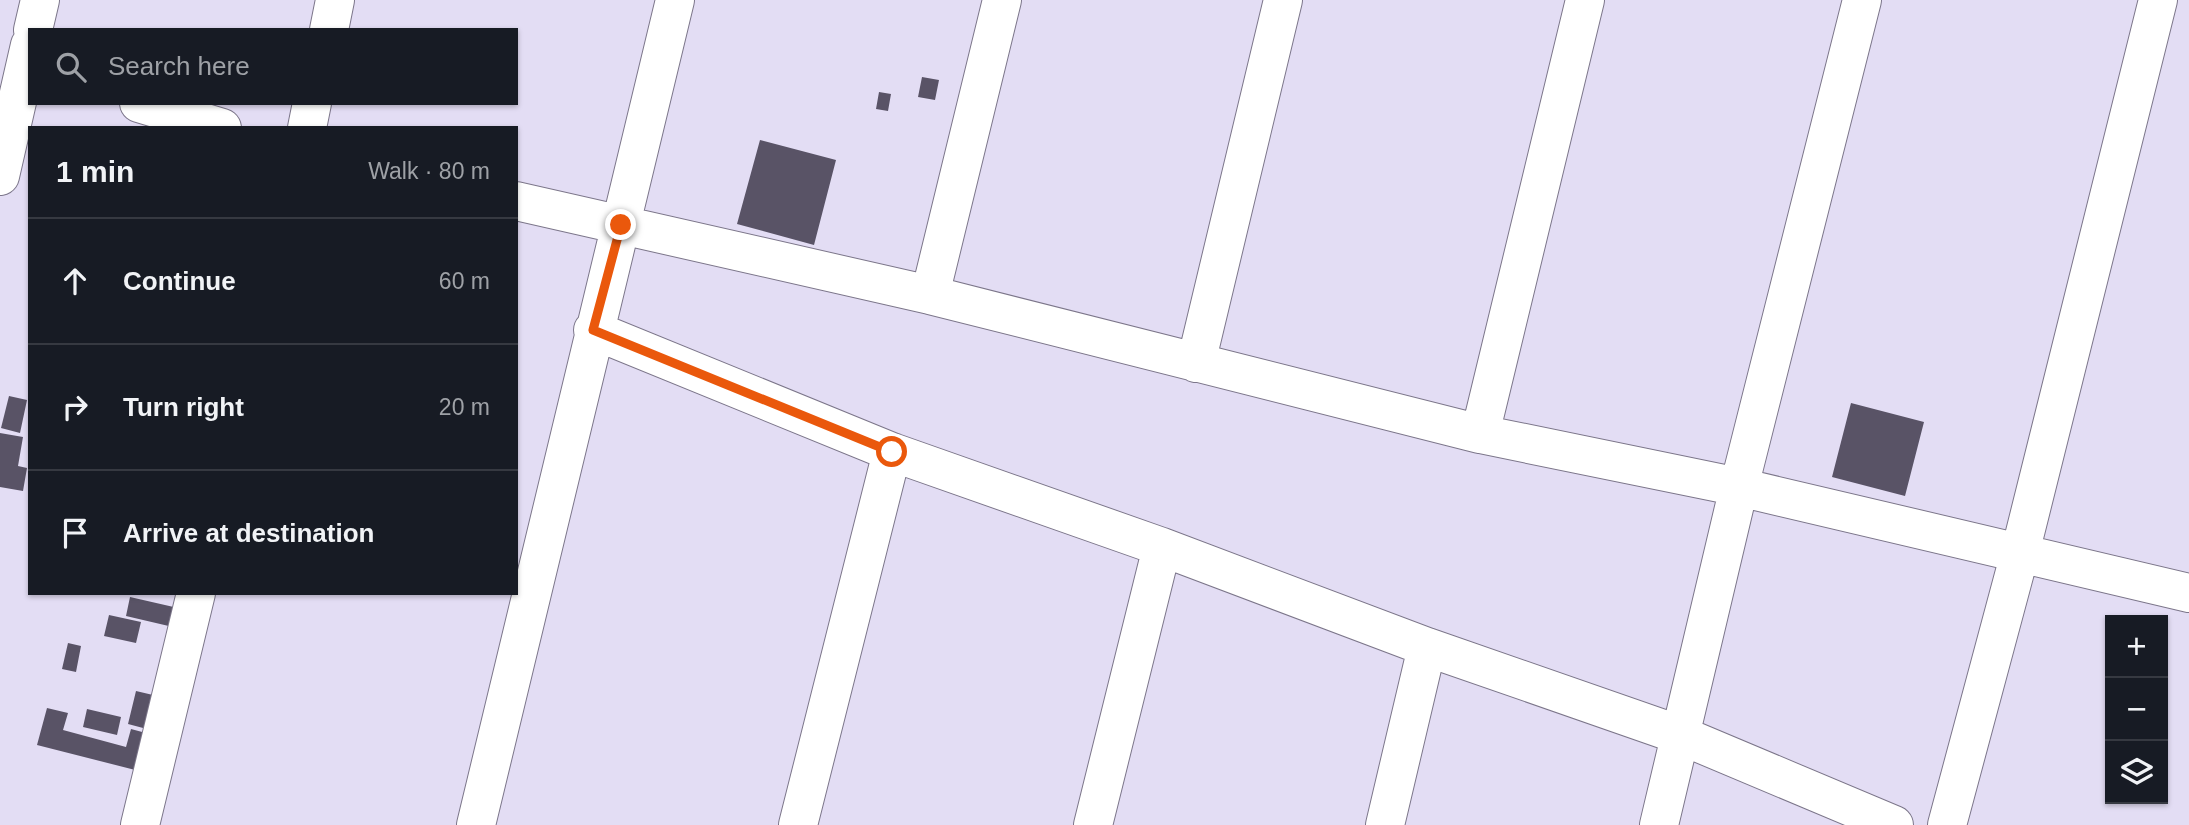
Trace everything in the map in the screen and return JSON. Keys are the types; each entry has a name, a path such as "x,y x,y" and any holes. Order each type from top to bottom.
{"street":[{"path":"33,28 40,0"},
{"path":"328,28 335,0"},
{"path":"476,825 593,330 675,0"},
{"path":"930,295 1002,0"},
{"path":"1196,363 1283,0"},
{"path":"1480,434 1586,0"},
{"path":"1659,825 1739,487 1862,0"},
{"path":"1947,825 2020,553 2158,0"},
{"path":"0,176 21,62"},
{"path":"146,105 215,126"},
{"path":"307,126 312,105"},
{"path":"518,201 930,295 1480,434 1739,487 2189,593"},
{"path":"593,330 892,452 1162,547 1427,647 1681,734 1894,825"},
{"path":"798,825 892,452"},
{"path":"1093,825 1162,547"},
{"path":"140,825 196,595"},
{"path":"1385,825 1427,647"}],"building":[{"path":"922,77 939,80 935,100 918,97"},
{"path":"879,92 891,94 888,111 876,109"},
{"path":"760,140 836,160 814,245 737,224"},
{"path":"9,396 27,400 20,433 1,428"},
{"path":"1851,403 1924,422 1905,496 1832,477"},
{"path":"0,433 23,437 18,466 27,468 23,491 0,487"},
{"path":"130,597 178,608 173,627 126,616"},
{"path":"109,615 141,622 136,643 104,636"},
{"path":"68,643 81,646 76,672 62,669"},
{"path":"136,691 170,699 162,733 128,724"},
{"path":"47,708 68,713 63,730 126,747 131,729 157,736 147,773 37,745"},
{"path":"87,709 121,717 117,735 83,727"}],"route":[{"path":"621,225 593,330 892,452"}]}
